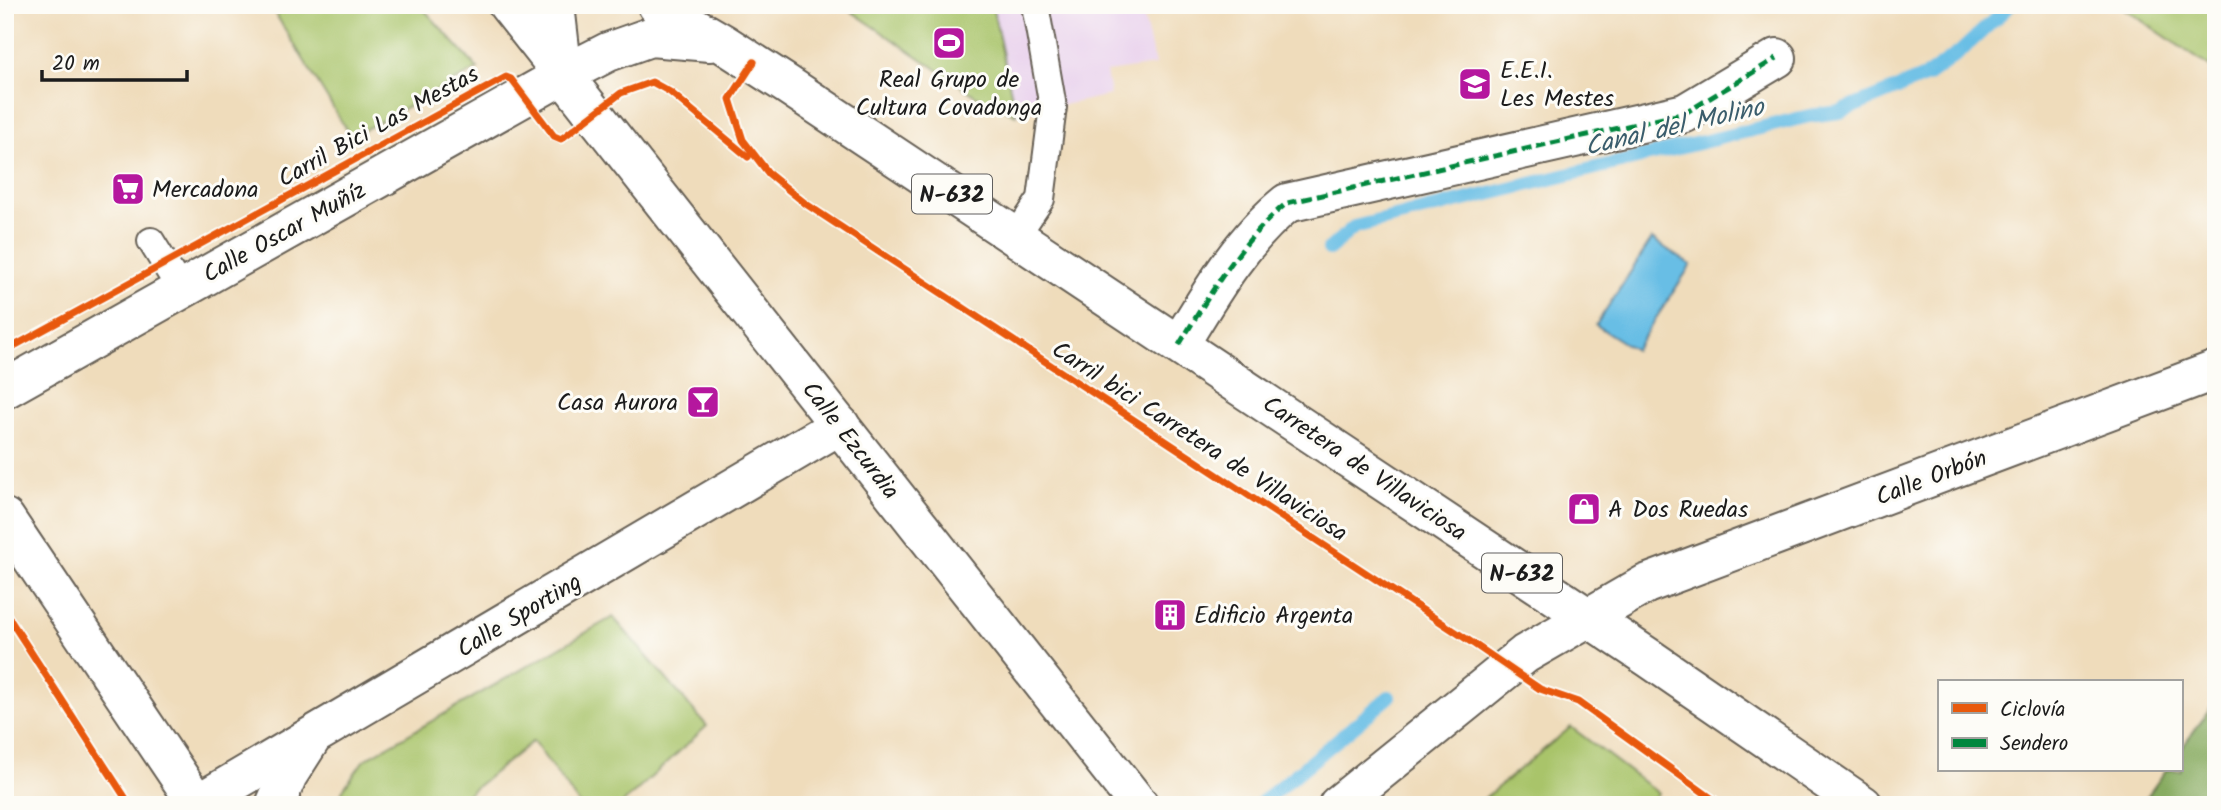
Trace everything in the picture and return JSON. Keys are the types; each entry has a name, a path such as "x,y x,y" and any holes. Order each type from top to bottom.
{"street":[{"name":"Calle Ezcurdia","path":"508,5 1139,805"},
{"path":"555,5 563,75"},
{"name":"Carretera de Villaviciosa","path":"657,5 724,44 1016,236 1588,617 1863,805"},
{"path":"698,5 724,44"},
{"name":"Carretera de Villaviciosa","path":"563,75 608,52 650,37 724,44"},
{"path":"1179,345 1241,251 1268,219 1287,203 1685,113 1777,58"},
{"name":"Calle Oscar Muñíz","path":"5,389 563,75"},
{"name":"Calle Orbón","path":"1338,805 1506,668 1646,584 2216,370"},
{"name":"Calle Sporting","path":"197,804 840,425"},
{"path":"5,518 197,804"},
{"path":"275,805 288,775 312,738"}],"lane":[{"path":"1016,236 1041,199 1053,107 1035,5"},
{"path":"151,242 181,290"}],"shaded area":[{"path":"992,5 1141,5 1155,65 1106,72 1110,95 1016,115"}],"green space":[{"path":"270,5 420,5 478,69 351,137"},
{"name":"Real Grupo de Cultura Covadonga","path":"842,5 992,5 1016,115 976,96"},
{"path":"2119,5 2216,5 2216,71"},
{"path":"613,617 707,726 621,805 580,805 533,741 454,805 341,805 342,791 364,760"},
{"path":"2216,701 2216,805 2141,805 2165,772 2182,772 2182,748"},
{"path":"1571,727 1658,793 1650,805 1476,805"}],"water":[{"path":"1652,239 1691,265 1635,350 1596,325"}],"waterway":[{"name":"Canal del Molino","path":"1329,249 1354,227 1809,116 1840,112 1927,76 1960,52 2010,5"},
{"name":"Canal del Molino","path":"1259,805 1389,697"}],"marked path":[{"path":"1179,345 1241,251 1287,203 1685,113 1777,58"}],"cycle path":[{"name":"Carril bici Carretera de Villaviciosa","path":"754,62 730,99 743,140 769,174 806,204 1540,689 1578,702 1721,805"},
{"name":"Carril Bici Las Mestas","path":"5,351 506,77 511,79 554,136 561,139 621,93 652,82 670,92 748,157"},
{"path":"5,612 130,805"}],"place":[{"name":"Real Grupo de Cultura Covadonga","path":"949,43"},
{"name":"E.E.I. Les Mestes","path":"1475,84"},
{"name":"Mercadona","path":"128,189"},
{"name":"Casa Aurora","path":"703,402"},
{"name":"A Dos Ruedas","path":"1584,509"},
{"name":"Edificio Argenta","path":"1170,615"}]}
